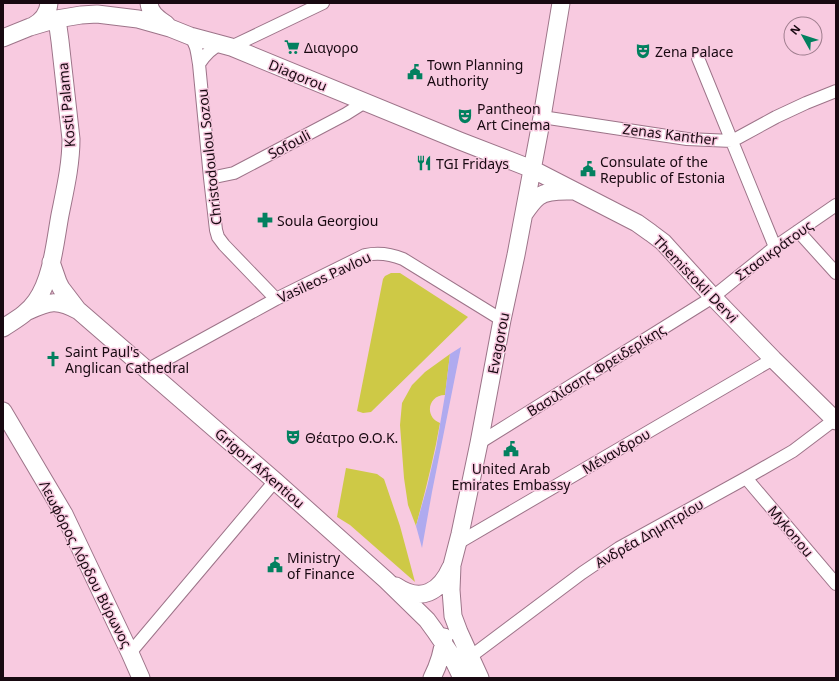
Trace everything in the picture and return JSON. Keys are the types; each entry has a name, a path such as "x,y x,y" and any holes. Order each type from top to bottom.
{"street":[{"path":"3,38 38,23 48,9 48,3"},
{"path":"57,19 75,3"},
{"path":"149,3 153,14 170,28"},
{"path":"199,64 211,49 226,45 300,7 323,3"},
{"name":"Evagorou","path":"480,678 458,632 453,616 451,590 452,571 524,214 561,3"},
{"name":"Diagorou","path":"30,27 57,19 97,14 138,19 170,28 190,36 226,45 532,169"},
{"name":"Kosti Palama","path":"3,328 28,311 40,294 52,262 68,176 71,155 71,139 57,19"},
{"name":"Christodoulou Sozou","path":"190,36 197,48 210,178 218,237 276,299"},
{"path":"698,58 775,247"},
{"name":"Zenas Kanther","path":"542,116 687,139 732,141 806,102 836,91"},
{"name":"Sofouli","path":"210,178 226,176 234,173 346,114 365,102"},
{"name":"Themistokli Dervi","path":"532,169 651,232 667,246 773,359 835,421"},
{"path":"524,214 537,197 543,194 573,190"},
{"name":"Στασικράτους","path":"713,296 775,247 836,205"},
{"path":"798,232 836,273"},
{"name":"Vasileos Pavlou","path":"147,370 276,299 365,255 372,253 392,255 403,259 502,320"},
{"name":"Kosti Palama","path":"52,262 61,288 79,311"},
{"name":"Βασιλίσσης Φρειδερίκης","path":"479,443 713,296"},
{"name":"Grigori Afxentiou","path":"28,311 43,304 52,302 64,304 79,311 275,481 386,580 427,620 447,649 462,678"},
{"name":"Μένανδρου","path":"458,543 773,359"},
{"name":"Λεωφόρος Λόρδου Βύρωνος","path":"3,411 64,514 141,678"},
{"name":"Ανδρέα Δημητρίου","path":"470,657 619,548 792,451 835,421"},
{"name":"Mykonou","path":"746,478 836,584"},
{"path":"130,653 275,481"},
{"path":"386,580 406,591 419,594 427,593 433,591 440,585 452,571"},
{"path":"443,678 447,649 446,600 452,571"},
{"path":"432,678 437,664 447,649 452,636 453,616"},
{"path":"466,678 464,668 465,662 470,657"}],"shaded area":[{"path":"391,273 400,273 468,317 371,412 363,413 357,411 383,279"},
{"path":"461,347 422,548 416,526 436,448 450,354"},
{"path":"450,354 445,395 439,396 435,399 430,407 432,416 440,423 416,526 408,505 404,478 400,425 402,403 412,385 425,372"},
{"path":"346,468 377,474 384,479 400,526 415,582 350,525 337,517"}],"place":[{"name":"Διαγορο","path":"292,47"},
{"name":"Zena Palace","path":"643,51"},
{"name":"Town Planning Authority","path":"415,72"},
{"name":"Pantheon Art Cinema","path":"465,116"},
{"name":"TGI Fridays","path":"424,163"},
{"name":"Consulate of the Republic of Estonia","path":"588,169"},
{"name":"Soula Georgiou","path":"265,220"},
{"name":"Saint Paul's Anglican Cathedral","path":"53,359"},
{"name":"Θέατρο Θ.Ο.Κ.","path":"293,437"},
{"name":"United Arab Emirates Embassy","path":"511,449"},
{"name":"Ministry of Finance","path":"275,565"}]}
